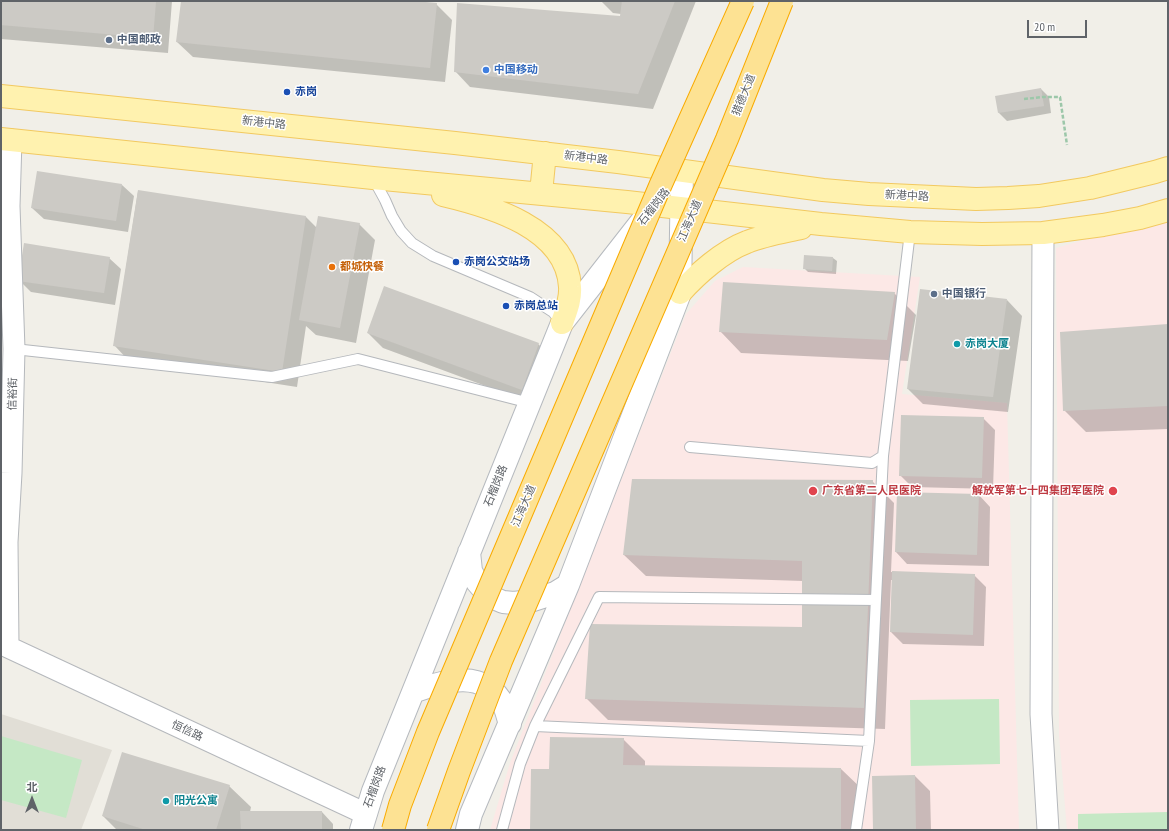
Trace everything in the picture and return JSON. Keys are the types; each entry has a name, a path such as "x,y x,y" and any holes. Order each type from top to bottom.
{"highway":[{"name":"江海大道","path":"393,830 400,805 428,732 661,184 742,1"},
{"name":"猎德大道","path":"704,188 726,139 782,1"},
{"name":"江海大道","path":"438,830 501,661 704,188"}],"main road":[{"name":"新港中路","path":"1,96 392,136 682,171 823,190 932,198 976,199 1039,196 1090,188 1168,168"},
{"path":"6,139 373,178 540,193 821,224 910,232 982,234 1043,233 1111,224 1168,210"},
{"path":"540,193 545,154"},
{"path":"373,178 458,198 499,212 530,227 547,239 560,255 567,272 570,287 569,303 562,323"},
{"path":"821,224 823,190"},
{"path":"680,293 701,272 731,250 746,242 767,235 821,224"}],"street":[{"name":"信裕街","path":"5,647 4,542 12,473 14,349 5,206 6,139"},
{"name":"石榴岗路","path":"364,822 373,791 562,323 682,171"},
{"path":"467,830 472,814 568,585 680,293 682,171"},
{"path":"1043,233 1041,714 1048,830"},
{"path":"469,552 472,571 477,582 489,596 503,602 514,603 530,601 555,593 568,585"},
{"name":"恒信路","path":"5,647 364,822"},
{"path":"413,692 443,683 462,680 485,684 504,706 510,724"}],"lane":[{"path":"373,178 392,216 401,231 412,243 433,256 530,298 553,312 562,323"},
{"path":"856,830 869,741 883,456 910,232"},
{"path":"14,349 272,377 358,359 530,403"},
{"path":"690,447 872,463 883,456"},
{"path":"502,830 520,764 535,726 599,597 876,600"},
{"path":"535,726 869,741"}],"path":[{"path":"1024,99 1060,97 1068,145"}],"shaded area":[{"name":"解放军第七十四集团军医院","path":"1168,216 1168,830 1067,830 1059,734 1056,248"},
{"name":"广东省第二人民医院","path":"743,267 920,277 902,394 1007,403 1019,830 490,830 510,763 686,314 715,281"},
{"path":"1,714 112,750 81,830 1,830"}],"green space":[{"path":"999,699 1000,764 911,766 910,700"},
{"path":"1,736 82,760 66,818 1,800"},
{"path":"1168,812 1168,830 1078,830 1078,814"}],"building":[{"path":"1,1 156,1 153,38 1,25"},
{"path":"181,1 415,1 437,3 430,68 176,42"},
{"path":"622,1 675,1 638,94 454,72 457,3 620,16"},
{"path":"1041,88 1044,106 998,113 995,96"},
{"path":"37,171 122,184 116,221 31,208"},
{"path":"138,190 306,216 282,372 113,346"},
{"path":"318,216 360,223 340,328 299,320"},
{"path":"24,243 110,257 104,293 18,281"},
{"path":"804,255 833,257 832,271 803,269"},
{"path":"723,282 895,292 887,340 719,332"},
{"path":"384,286 539,343 522,390 367,333"},
{"name":"赤岗大厦","path":"920,289 1007,299 993,397 907,389"},
{"path":"1168,324 1168,406 1063,411 1060,332"},
{"path":"901,415 984,417 982,478 899,476"},
{"path":"632,479 873,480 864,708 585,699 590,624 802,627 802,561 623,555"},
{"path":"897,492 979,494 977,555 895,552"},
{"path":"892,571 975,574 973,635 890,632"},
{"path":"550,737 624,738 623,765 841,768 841,830 530,830 531,769 549,769"},
{"name":"阳光公寓","path":"122,752 230,785 216,830 146,830 102,816"},
{"path":"915,775 916,830 873,830 872,776"},
{"path":"240,811 322,811 322,830 241,830"}],"place":[{"name":"中国邮政","path":"109,40"},
{"name":"中国移动","path":"486,70"},
{"name":"赤岗","path":"287,92"},
{"name":"赤岗公交站场","path":"456,262"},
{"name":"都城快餐","path":"332,267"},
{"name":"中国银行","path":"934,294"},
{"name":"赤岗总站","path":"506,306"},
{"name":"赤岗大厦","path":"957,344"},
{"name":"广东省第二人民医院","path":"813,491"},
{"name":"解放军第七十四集团军医院","path":"1113,491"},
{"name":"阳光公寓","path":"166,801"}]}
